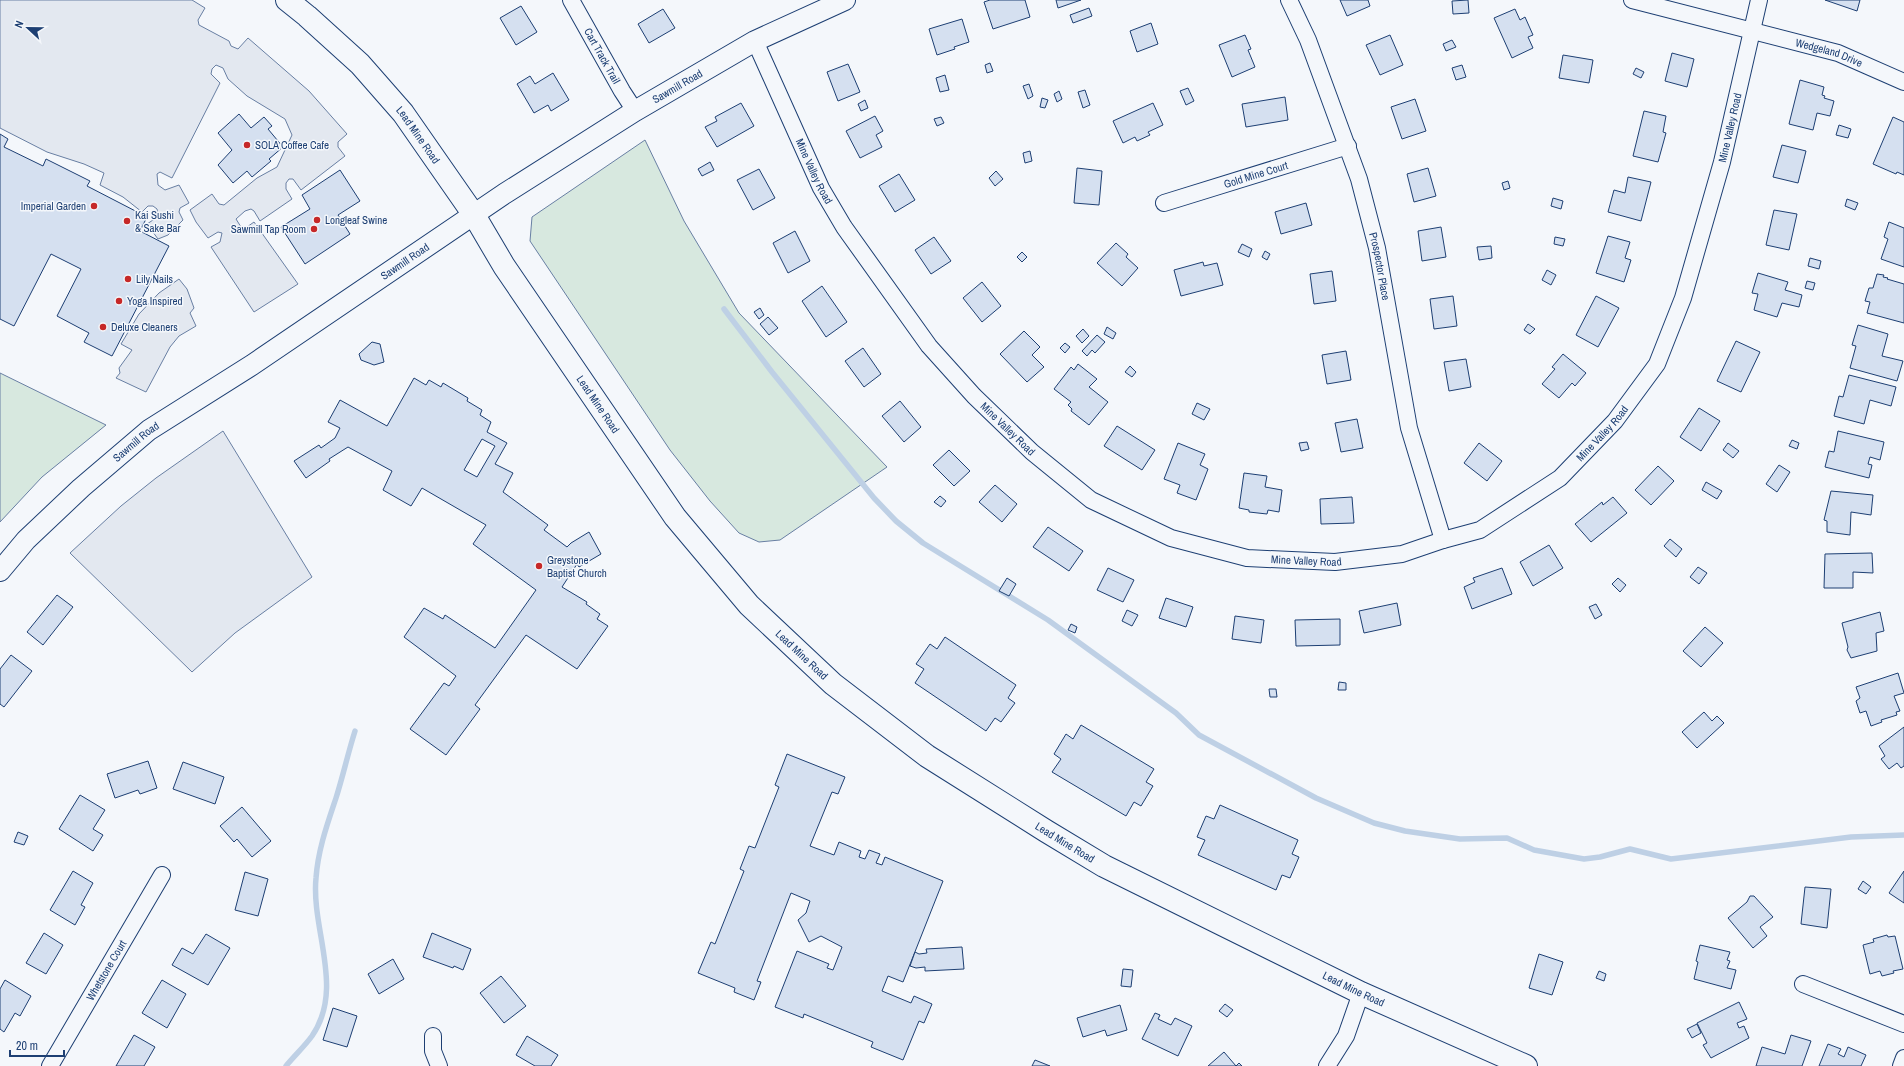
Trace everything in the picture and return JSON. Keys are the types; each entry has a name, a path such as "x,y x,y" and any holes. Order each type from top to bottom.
{"main road":[{"name":"Lead Mine Road","path":"288,0 360,64 403,112 474,215 513,278 675,517 749,605 833,684 927,756 1104,866 1361,993 1526,1066"}],"street":[{"name":"Cart Track Trail","path":"571,0 622,92 635,111"},
{"name":"Sawmill Road","path":"0,571 26,540 80,488 149,430 252,365 474,215 635,111 755,41 845,0"},
{"name":"Prospector Place","path":"1289,0 1308,40 1359,179 1377,248 1409,428 1443,540"},
{"name":"Wedgeland Drive","path":"1632,0 1838,54 1904,82"},
{"name":"Mine Valley Road","path":"755,41 821,188 844,227 929,346 974,396 1032,452 1091,500 1171,538 1247,558 1335,562 1402,554 1443,540 1480,530 1560,478 1615,421 1657,364 1683,298 1722,162 1759,0"},
{"name":"Gold Mine Court","path":"1164,203 1348,146"},
{"name":"Whetstone Court","path":"50,1066 162,875"},
{"path":"1803,984 1904,1024"},
{"path":"1327,1066 1346,1036 1361,993"},
{"path":"433,1036 433,1051 439,1066"},
{"path":"1901,1066 1904,1058"}],"shaded area":[{"path":"0,0 192,0 205,8 198,20 199,25 229,41 231,46 238,49 248,38 309,91 347,134 338,142 338,147 345,156 301,190 293,179 289,179 286,183 286,189 292,199 260,221 251,209 245,211 236,219 241,227 247,227 254,222 298,284 254,312 211,247 220,242 222,233 218,232 208,238 196,222 190,210 212,194 219,204 224,205 257,178 277,167 292,135 285,119 247,96 228,79 223,68 216,65 212,69 211,74 220,83 172,178 160,172 157,174 158,185 165,190 179,185 189,203 180,208 179,212 183,220 168,235 158,239 147,224 156,218 158,214 157,209 153,206 148,206 142,212 123,197 100,185 104,173 84,164 47,152 0,128"},
{"path":"645,140 684,221 739,313 887,467 780,540 759,542 739,533 710,501 670,450 530,241 532,217"},
{"path":"179,279 187,289 194,308 190,313 196,326 179,336 170,347 146,392 116,378 120,373 119,368 132,350 121,344 139,314 159,293"},
{"path":"0,373 106,425 42,477 0,522"},
{"path":"223,431 312,577 235,633 192,672 70,553 121,506 156,478"}],"building":[{"path":"990,0 1025,0 1030,17 993,29 984,2"},
{"path":"1056,0 1081,0 1058,8"},
{"path":"1340,0 1368,0 1370,6 1347,16"},
{"path":"1468,0 1469,13 1453,14 1452,1"},
{"path":"1825,0 1860,0 1857,11"},
{"path":"521,6 537,32 516,45 500,18"},
{"path":"1089,8 1092,16 1073,23 1070,15"},
{"path":"663,9 675,28 649,43 638,24"},
{"path":"1515,9 1520,20 1525,17 1533,35 1528,37 1533,48 1512,58 1494,18"},
{"path":"962,19 969,42 954,47 955,49 937,55 929,29"},
{"path":"1151,23 1158,44 1137,52 1130,31"},
{"path":"1245,35 1251,49 1248,50 1255,67 1232,77 1219,45"},
{"path":"1390,35 1403,65 1380,75 1366,45"},
{"path":"1452,40 1456,47 1446,51 1443,44"},
{"path":"1672,53 1694,59 1687,87 1665,81"},
{"path":"1563,55 1593,60 1589,83 1559,78"},
{"path":"990,63 993,71 987,73 985,65"},
{"path":"848,64 860,92 838,101 827,72"},
{"path":"1462,65 1466,77 1456,80 1452,68"},
{"path":"1636,68 1644,72 1641,78 1633,74"},
{"path":"553,73 569,100 551,111 548,105 534,113 517,84 530,76 535,84"},
{"path":"945,75 949,90 940,92 936,78"},
{"path":"1800,80 1824,87 1822,95 1825,96 1824,98 1834,101 1830,116 1817,113 1813,130 1789,124"},
{"path":"1029,84 1033,96 1028,99 1023,86"},
{"path":"1188,88 1194,101 1186,105 1180,91"},
{"path":"1085,90 1090,105 1083,108 1078,92"},
{"path":"1059,91 1062,99 1057,102 1054,94"},
{"path":"1285,97 1288,120 1246,127 1242,104"},
{"path":"1042,98 1048,100 1045,108 1040,107"},
{"path":"1415,99 1426,131 1402,139 1391,107"},
{"path":"865,100 868,108 861,111 858,104"},
{"path":"741,103 754,126 717,147 705,127 717,121 715,117"},
{"path":"1153,103 1163,125 1148,132 1150,135 1137,141 1135,137 1123,143 1113,121"},
{"path":"1644,111 1666,116 1663,132 1666,133 1658,162 1633,156"},
{"path":"239,114 251,128 264,117 272,126 268,129 283,147 269,159 271,161 252,177 247,171 233,183 218,165 232,150 218,133"},
{"path":"875,116 883,131 876,135 882,147 860,158 846,131"},
{"path":"941,117 944,123 937,126 934,119"},
{"path":"1893,117 1904,122 1904,175 1897,172 1896,174 1873,164"},
{"path":"1839,125 1851,129 1848,138 1836,135"},
{"path":"0,134 8,139 4,147 43,166 46,159 90,181 87,186 147,217 140,231 169,246 112,356 84,342 89,333 57,316 81,269 51,254 14,326 0,319"},
{"path":"1782,145 1806,151 1798,183 1773,177"},
{"path":"1030,151 1032,161 1025,163 1023,153"},
{"path":"710,162 714,170 702,176 698,169"},
{"path":"1077,168 1102,171 1099,205 1074,203"},
{"path":"1428,168 1436,196 1414,202 1407,174"},
{"path":"759,169 775,198 753,210 737,180"},
{"name":"Longleaf Swine","path":"340,170 360,201 338,215 350,234 305,264 281,227 310,209 302,195"},
{"path":"996,171 1003,179 995,186 989,178"},
{"path":"899,174 915,200 895,212 879,186"},
{"path":"1628,177 1651,182 1641,221 1608,212 1614,190 1625,193"},
{"path":"1508,181 1510,188 1504,190 1502,183"},
{"path":"1553,198 1563,201 1561,209 1551,206"},
{"path":"1847,199 1858,203 1855,210 1845,206"},
{"path":"1306,203 1312,225 1281,234 1275,212"},
{"path":"1774,210 1797,214 1789,250 1766,245"},
{"path":"1889,222 1904,228 1904,267 1881,259 1888,239 1884,237"},
{"path":"1441,227 1446,257 1422,261 1418,231"},
{"path":"795,231 810,261 788,273 773,243"},
{"path":"1608,236 1630,242 1625,258 1631,260 1624,282 1596,273"},
{"path":"934,237 951,261 931,274 915,250"},
{"path":"1555,237 1565,239 1563,246 1554,244"},
{"path":"1116,243 1128,254 1126,257 1138,268 1122,286 1097,263"},
{"path":"1242,244 1252,249 1249,257 1238,252"},
{"path":"1491,246 1492,258 1479,260 1477,247"},
{"path":"1265,251 1270,254 1267,260 1262,257"},
{"path":"1022,252 1027,257 1022,262 1017,257"},
{"path":"1810,258 1821,261 1819,269 1808,266"},
{"path":"1203,262 1204,266 1217,263 1223,285 1181,296 1174,270"},
{"path":"1547,270 1556,275 1551,285 1542,280"},
{"path":"1332,271 1336,301 1314,304 1310,274"},
{"path":"1758,273 1788,282 1785,290 1802,295 1799,307 1782,303 1777,317 1754,310 1758,294 1752,293"},
{"path":"1877,274 1884,275 1883,277 1888,278 1887,279 1904,284 1904,323 1867,313 1870,302 1865,301 1869,288 1873,288"},
{"path":"1807,281 1815,283 1813,290 1805,288"},
{"path":"982,282 1001,306 982,322 963,298"},
{"path":"822,286 847,322 826,337 802,301"},
{"path":"1453,296 1457,326 1434,329 1430,299"},
{"path":"1596,296 1619,308 1598,347 1576,335"},
{"path":"760,308 764,315 759,319 754,312"},
{"path":"768,317 778,328 769,335 760,324"},
{"path":"1528,324 1535,329 1530,334 1524,330"},
{"path":"1858,325 1888,334 1882,356 1903,361 1897,381 1850,368 1856,346 1852,345"},
{"path":"1107,327 1116,333 1113,339 1104,334"},
{"path":"1083,329 1089,336 1082,343 1076,336"},
{"path":"1024,331 1040,347 1032,355 1044,367 1027,382 1000,354"},
{"path":"1097,335 1105,342 1095,353 1092,350 1087,356 1082,351"},
{"path":"1736,341 1760,352 1741,392 1717,381"},
{"path":"372,342 380,344 384,362 374,365 361,360 359,354"},
{"path":"1065,343 1070,347 1065,353 1060,348"},
{"path":"863,348 881,374 864,387 845,361"},
{"path":"1346,351 1351,380 1327,384 1322,355"},
{"path":"1563,354 1586,373 1575,386 1572,383 1559,398 1542,384 1555,369 1552,367"},
{"path":"1466,359 1471,387 1449,391 1444,362"},
{"path":"1078,364 1097,379 1089,387 1108,402 1089,425 1071,411 1072,409 1068,405 1071,402 1054,389 1071,367 1074,370"},
{"path":"1130,366 1136,372 1132,377 1125,372"},
{"path":"1849,375 1896,387 1891,406 1870,400 1864,424 1834,416 1839,396 1843,397"},
{"name":"Greystone Baptist Church","path":"414,378 426,385 429,380 441,387 443,383 468,398 467,401 482,410 480,415 491,422 487,432 507,443 495,464 513,473 503,492 548,525 544,530 567,547 589,532 601,554 579,567 577,564 562,587 587,602 586,604 600,614 597,619 608,626 577,669 526,635 475,705 480,709 446,755 410,729 444,683 449,686 456,676 404,637 424,608 443,619 445,615 495,648 536,590 473,544 486,525 422,488 411,506 383,490 392,471 348,447 329,459 330,461 306,478 294,461 319,445 321,448 335,438 340,428 328,422 340,400 387,426","holes":["482,439 495,446 477,477 464,470"]},
{"path":"900,401 921,427 904,442 882,416"},
{"path":"1197,403 1210,409 1204,420 1192,414"},
{"path":"1699,408 1720,421 1701,451 1680,437"},
{"path":"1357,419 1363,448 1341,452 1335,423"},
{"path":"1117,426 1155,450 1142,470 1104,446"},
{"path":"1838,431 1884,442 1880,460 1870,457 1868,464 1872,465 1869,478 1825,467 1829,451 1834,452"},
{"path":"1792,440 1799,443 1797,449 1789,446"},
{"path":"1307,442 1309,449 1301,451 1299,443"},
{"path":"1178,443 1205,454 1200,465 1208,469 1196,500 1177,493 1180,485 1164,479"},
{"path":"1479,443 1502,461 1487,481 1464,463"},
{"path":"1728,443 1739,451 1733,458 1723,450"},
{"path":"949,450 970,471 954,486 933,465"},
{"path":"1779,465 1790,472 1777,492 1766,484"},
{"path":"1658,466 1674,481 1651,505 1635,490"},
{"path":"1244,473 1267,476 1265,487 1282,490 1279,512 1268,510 1267,514 1249,512 1249,510 1239,508"},
{"path":"1706,482 1722,491 1717,499 1702,490"},
{"path":"995,485 1017,504 1002,522 979,502"},
{"path":"1831,491 1873,495 1871,515 1851,512 1850,535 1827,532 1827,521 1824,520"},
{"path":"940,496 946,501 941,507 934,502"},
{"path":"1352,497 1354,523 1321,524 1320,499"},
{"path":"1613,497 1627,513 1591,542 1575,524 1602,502 1603,505"},
{"path":"1048,527 1083,551 1069,571 1033,547"},
{"path":"1670,539 1682,549 1676,557 1664,546"},
{"path":"1549,545 1563,568 1533,586 1520,562"},
{"path":"1872,553 1873,573 1853,572 1853,588 1824,588 1825,554"},
{"path":"1698,567 1707,573 1699,584 1690,577"},
{"path":"1108,568 1134,580 1123,602 1097,590"},
{"path":"1502,568 1512,594 1472,609 1464,587 1475,582 1473,578"},
{"path":"1007,578 1016,584 1009,596 999,591"},
{"path":"1618,578 1626,585 1620,592 1612,584"},
{"path":"57,595 73,607 43,645 27,632"},
{"path":"1166,598 1193,607 1186,627 1159,618"},
{"path":"1397,603 1401,625 1364,633 1359,611"},
{"path":"1596,604 1602,615 1595,619 1589,607"},
{"path":"1127,610 1138,615 1132,626 1122,621"},
{"path":"1880,612 1884,631 1876,633 1877,651 1851,658 1847,650 1848,647 1842,623"},
{"path":"1235,616 1264,620 1261,643 1232,639"},
{"path":"1340,619 1340,645 1296,646 1295,620"},
{"path":"1071,624 1077,627 1075,633 1068,630"},
{"path":"1705,627 1723,643 1701,667 1683,651"},
{"path":"945,637 1016,685 1008,698 1015,703 1001,722 995,718 986,731 915,683 924,669 916,664 930,644 937,649"},
{"path":"11,655 32,671 4,707 0,704 0,669"},
{"path":"1898,673 1904,693 1894,696 1900,711 1896,712 1897,715 1881,720 1882,722 1871,726 1866,711 1860,713 1856,701 1860,698 1856,687"},
{"path":"1339,682 1346,683 1346,690 1338,690"},
{"path":"1269,689 1276,689 1277,697 1270,697"},
{"path":"1704,712 1712,721 1717,716 1724,723 1697,748 1682,732"},
{"path":"1081,725 1154,769 1146,782 1153,786 1141,806 1134,802 1126,816 1052,772 1061,759 1054,754 1066,734 1073,739"},
{"path":"1904,727 1904,766 1901,768 1897,763 1889,769 1881,759 1885,756 1879,746"},
{"path":"787,754 845,777 838,794 832,792 810,846 834,855 839,842 861,851 859,857 865,859 869,850 880,854 876,863 882,865 885,857 943,881 903,982 888,976 882,991 911,1003 914,996 932,1004 924,1023 919,1021 903,1060 871,1047 873,1042 804,1014 803,1018 775,1007 797,951 829,964 827,968 833,970 842,947 821,936 809,942 798,920 806,913 810,901 791,893 757,981 761,982 754,1000 734,992 735,988 698,973 711,942 715,944 744,871 740,869 749,846 755,848 779,787 775,785"},
{"path":"148,761 157,788 140,794 138,790 115,798 107,774"},
{"path":"183,762 224,777 215,804 173,789"},
{"path":"80,795 105,810 93,829 103,835 93,851 59,829"},
{"path":"1220,805 1298,840 1292,854 1299,857 1290,878 1282,875 1276,890 1198,855 1205,840 1197,837 1206,816 1214,819"},
{"path":"242,807 271,841 252,857 237,839 234,842 220,826"},
{"path":"18,832 28,836 24,845 14,842"},
{"path":"73,871 93,883 81,905 85,907 75,925 50,910"},
{"path":"1904,871 1904,903 1889,893"},
{"path":"245,872 268,879 258,916 235,910"},
{"path":"1863,881 1871,887 1866,894 1858,889"},
{"path":"1805,887 1831,889 1827,928 1801,924"},
{"path":"1750,896 1754,896 1773,917 1760,927 1767,936 1753,948 1728,918 1747,902"},
{"path":"44,933 63,945 46,974 26,963"},
{"path":"432,933 471,949 463,970 423,957"},
{"path":"206,934 230,948 208,985 172,965 182,948 193,954"},
{"path":"1887,935 1888,937 1895,936 1903,969 1893,971 1894,973 1882,976 1880,971 1870,974 1863,945 1874,942 1873,939"},
{"path":"1700,945 1730,952 1727,960 1730,961 1727,968 1736,970 1731,989 1694,979"},
{"path":"962,947 964,969 925,971 925,967 916,968 910,966 915,952 919,954 927,953 926,949"},
{"path":"1539,954 1563,962 1552,995 1529,988"},
{"path":"393,959 404,979 379,994 368,974"},
{"path":"1123,969 1133,970 1131,987 1121,986"},
{"path":"1599,971 1606,974 1604,981 1596,978"},
{"path":"501,976 526,1006 504,1023 480,993"},
{"path":"5,980 31,996 20,1016 15,1013 4,1032 0,1029 0,989"},
{"path":"162,980 186,994 167,1028 142,1013"},
{"path":"1739,1002 1747,1019 1737,1023 1739,1028 1744,1026 1749,1038 1711,1058 1703,1045 1707,1043 1697,1023"},
{"path":"1225,1004 1233,1010 1227,1017 1219,1011"},
{"path":"1120,1005 1127,1030 1107,1036 1105,1030 1083,1037 1077,1018"},
{"path":"333,1008 357,1016 347,1047 323,1040"},
{"path":"1155,1013 1160,1015 1158,1019 1171,1025 1175,1018 1192,1026 1178,1056 1142,1039"},
{"path":"1697,1024 1701,1033 1692,1038 1687,1029"},
{"path":"134,1035 155,1047 144,1066 116,1066"},
{"path":"1791,1035 1811,1041 1802,1066 1756,1066 1762,1047 1785,1054"},
{"path":"527,1036 558,1055 551,1066 535,1066 516,1055"},
{"path":"1828,1044 1841,1049 1838,1054 1844,1057 1848,1047 1866,1055 1861,1066 1819,1066"},
{"path":"1224,1052 1236,1066 1208,1066"},
{"path":"1035,1060 1050,1066 1032,1066"}],"waterway":[{"path":"724,309 772,372 874,498 896,521 923,543 1048,620 1176,713 1199,735 1316,798 1374,823 1405,831 1460,839 1507,838 1534,850 1584,859 1600,857 1630,849 1671,859 1851,837 1904,835"},
{"path":"286,1066 312,1036 321,1018 326,998 324,958 316,898 317,868 323,838 339,790 355,731"}],"place":[{"name":"SOLA Coffee Cafe","path":"247,145"},
{"name":"Imperial Garden","path":"94,206"},
{"name":"Longleaf Swine","path":"317,220"},
{"name":"Kai Sushi & Sake Bar","path":"127,221"},
{"name":"Sawmill Tap Room","path":"314,229"},
{"name":"Lily Nails","path":"128,279"},
{"name":"Yoga Inspired","path":"119,301"},
{"name":"Deluxe Cleaners","path":"103,327"},
{"name":"Greystone Baptist Church","path":"539,566"}]}
